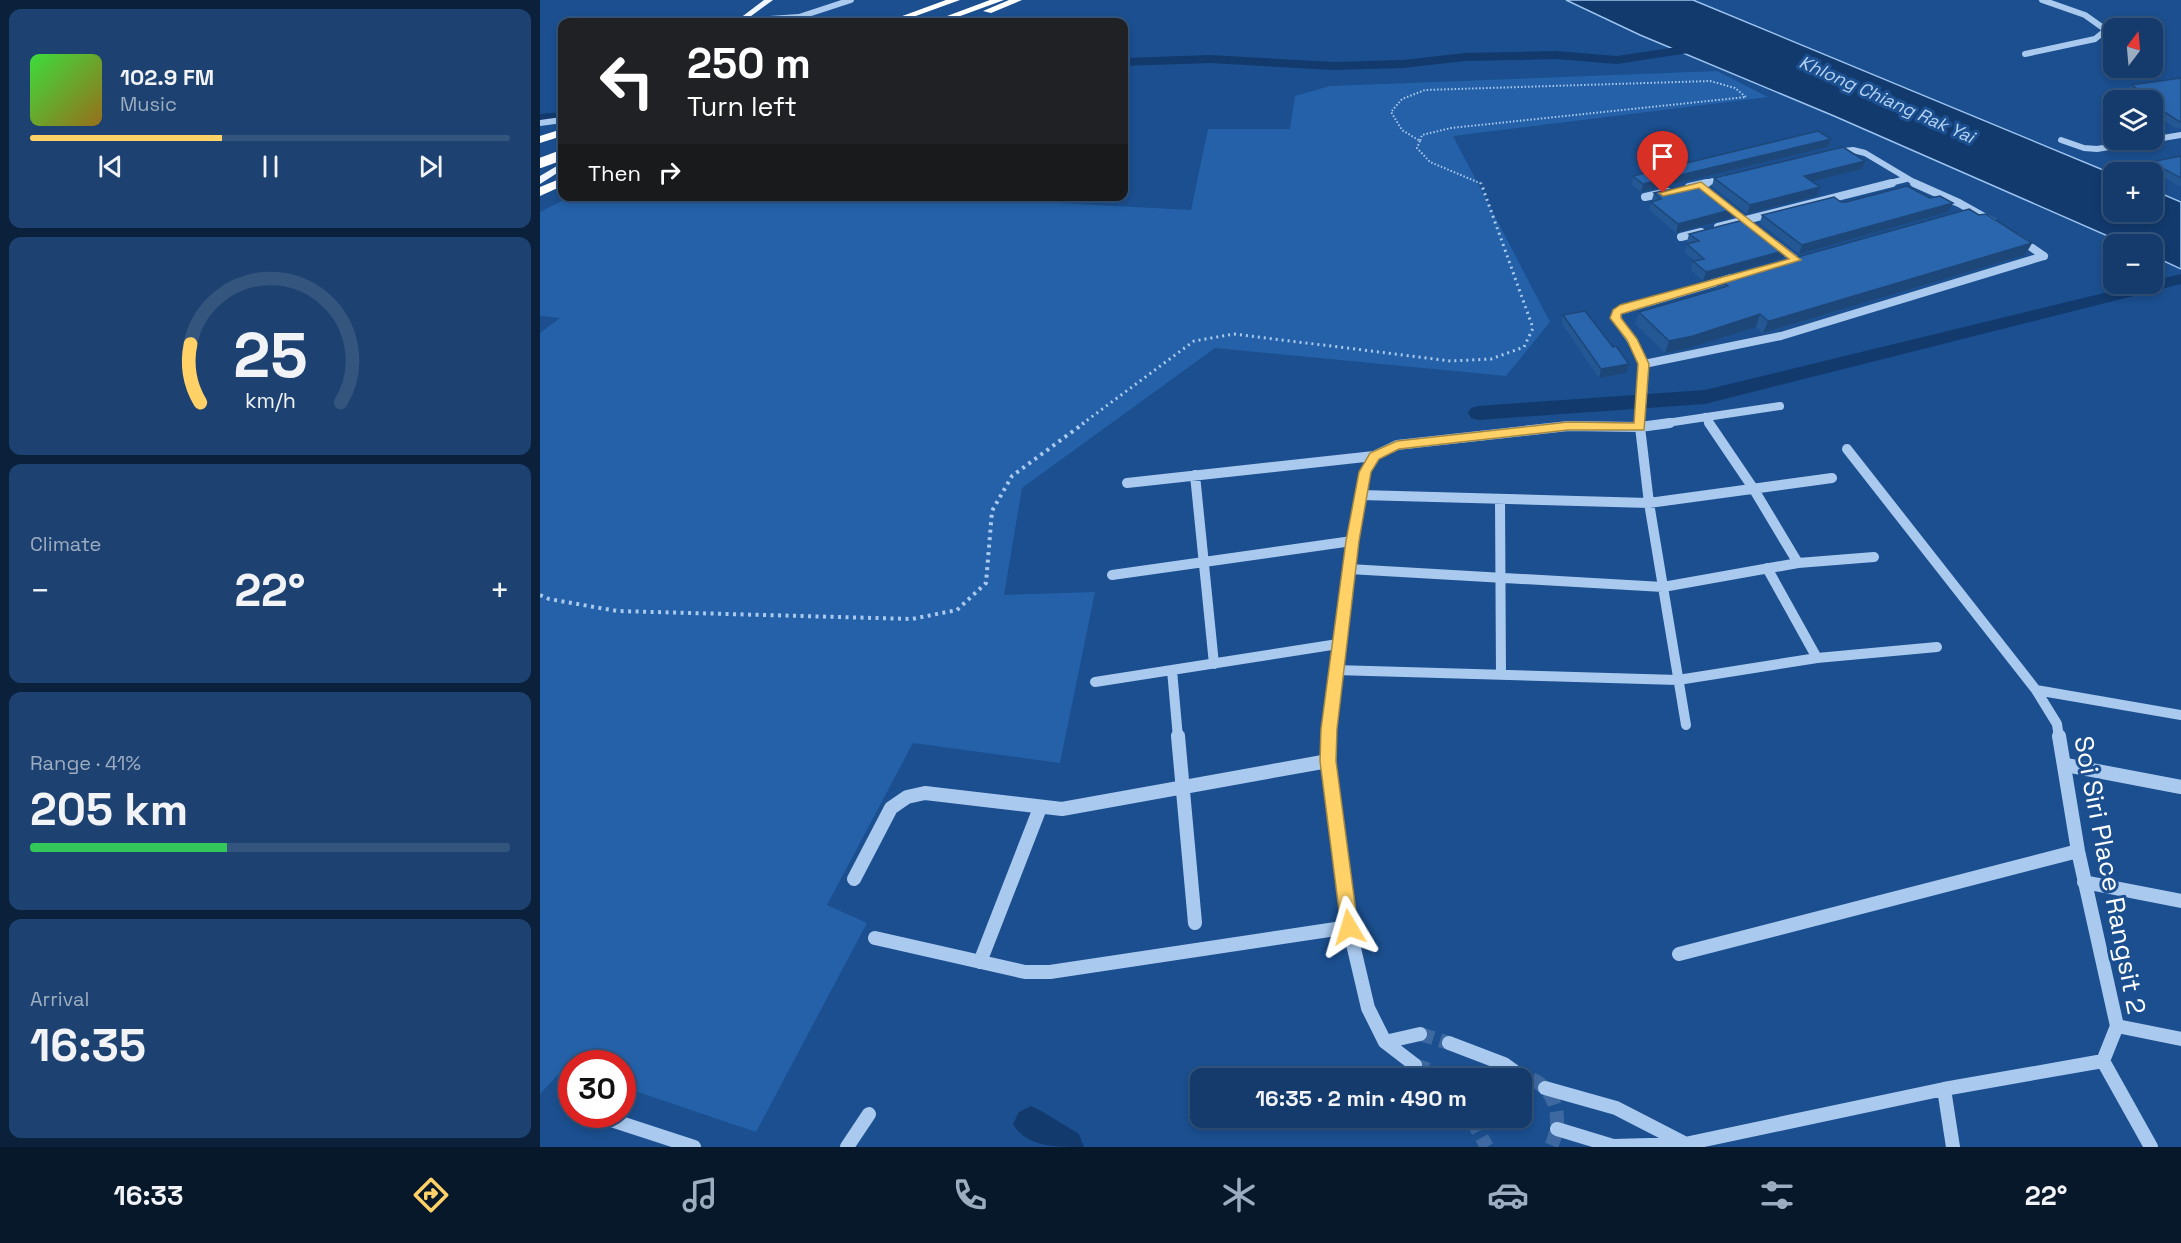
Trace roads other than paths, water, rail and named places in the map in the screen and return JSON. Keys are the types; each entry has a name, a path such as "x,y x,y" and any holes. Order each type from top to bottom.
{"highway":[{"path":"902,18 954,0"},
{"path":"947,18 999,0"},
{"path":"967,18 1017,0"},
{"path":"540,139 558,133"},
{"path":"540,163 558,156"},
{"path":"540,192 558,184"}],"main road":[{"path":"745,18 769,0"},
{"path":"540,163 558,152"},
{"path":"540,181 558,169"}],"street":[{"path":"779,18 799,16 851,0"},
{"path":"2025,54 2096,39 2106,30 2102,25 2084,15 2042,0"},
{"path":"540,123 558,121"},
{"path":"2061,140 2084,148 2097,149 2181,135"},
{"path":"1828,153 1852,150 1865,153 1906,179 2002,227"},
{"path":"1645,197 1735,176"},
{"path":"1681,237 1906,179"},
{"path":"1701,185 1709,192"},
{"path":"1736,212 1753,226"},
{"path":"1964,214 1975,212"},
{"path":"1644,364 1781,336 2044,256 2011,234"},
{"path":"1770,240 1796,260"},
{"path":"1785,264 1808,257"},
{"path":"1686,725 1649,502 1640,427 1644,364 1632,339 1616,318 1616,312 1739,276"},
{"path":"1127,483 1374,456 1397,445 1568,426 1640,427 1780,406"},
{"path":"1705,417 1753,488 1798,563"},
{"name":"Soi Siri Place Rangsit 2","path":"1847,449 2036,690 2057,724 2066,765 2084,882 2117,1026 2103,1061"},
{"path":"1374,456 1365,472 1352,541 1335,670 1328,761 1349,927 1368,1008 1385,1042 1415,1065"},
{"path":"1195,476 1214,664"},
{"path":"1361,495 1649,502 1832,478"},
{"path":"1500,499 1501,675"},
{"path":"1112,575 1352,541"},
{"path":"1349,569 1663,587 1798,563 1874,556"},
{"path":"1767,568 1817,658"},
{"path":"1095,682 1338,644"},
{"path":"1335,670 1678,680 1817,658 1937,647"},
{"path":"1172,670 1195,923"},
{"path":"2036,690 2181,715"},
{"path":"854,879 891,808 907,797 925,793 1062,809 1328,761"},
{"path":"2066,765 2181,787"},
{"path":"980,962 1040,808"},
{"path":"1679,954 2078,851"},
{"path":"2084,882 2181,901"},
{"path":"875,938 1025,972 1050,972 1349,927"},
{"path":"2117,1026 2181,1039"},
{"path":"1385,1042 1420,1034"},
{"path":"1449,1043 1510,1068"},
{"path":"1557,1129 1613,1146 1685,1144 1944,1089 2103,1061 2151,1147"},
{"path":"1545,1088 1616,1108 1685,1144"},
{"path":"1944,1089 1953,1147"},
{"path":"847,1147 869,1114"},
{"path":"636,1128 694,1147"}],"water":[{"name":"Khlong Chiang Rak Yai","path":"1566,0 1693,0 2103,170 2103,222 2163,222 2163,194 2181,202 2181,269 2163,261 2163,234 2103,234 1834,116 1640,35"}],"waterway":[{"path":"1128,62 1210,59 1333,66 1403,64 1465,57 1556,55 1617,60 1710,46"},
{"path":"540,118 558,116"},
{"path":"1478,413 1705,397 2181,279"},
{"path":"1031,1124 1066,1147"}],"tunnel":[{"path":"1420,1034 1449,1043"},
{"path":"1415,1065 1423,1068"},
{"path":"1532,1079 1546,1090 1553,1101 1557,1115 1551,1147"},
{"path":"1477,1128 1487,1147"}]}
